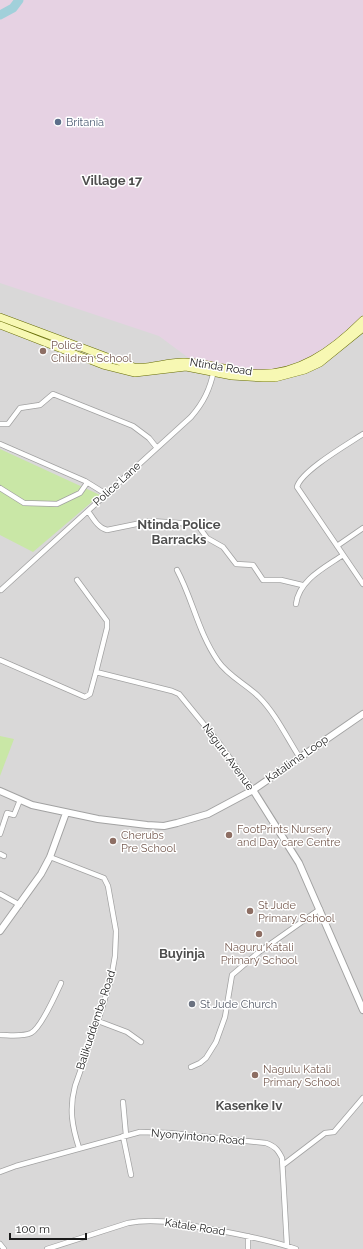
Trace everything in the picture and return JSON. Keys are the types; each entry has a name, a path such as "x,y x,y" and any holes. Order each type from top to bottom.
{"main road":[{"name":"Ntinda Road","path":"0,316 134,367 149,368 184,361 214,369 263,378 275,378 305,370 330,357 363,328"},
{"name":"Ntinda Road","path":"0,325 103,365 135,373 186,367 260,374 303,365 326,353 363,320"}],"street":[{"name":"Police Lane","path":"1,590 191,418 209,392 214,369"},
{"path":"0,424 8,424 20,408 40,405 53,394 133,426 149,438 157,448"},
{"path":"363,434 325,459 303,476 298,484 299,492 363,584"},
{"path":"0,444 88,483 106,494"},
{"path":"0,488 24,503 57,504 80,493 88,483"},
{"path":"88,511 97,523 103,529 107,530 151,522 193,524 199,527 207,538 223,547 236,564 253,564 263,580 281,580 302,586"},
{"path":"336,546 363,528"},
{"path":"296,604 297,596 302,586 343,555"},
{"path":"177,570 185,584 204,640 227,672 260,698 300,758"},
{"path":"0,660 85,697 90,694 107,628 107,621 77,580"},
{"name":"Naguru Avenue","path":"96,672 172,690 179,694 219,743 253,790 300,863 363,1010"},
{"name":"Katalima Loop","path":"0,790 20,800 66,813 126,823 164,826 191,820 208,814 253,790 363,714"},
{"path":"0,834 6,813 14,815 20,800"},
{"path":"0,931 41,874 50,857 66,813"},
{"name":"Balikuddembe Road","path":"50,857 100,875 108,886 116,931 116,943 111,979 75,1086 71,1103 72,1121 79,1148"},
{"path":"0,894 20,905"},
{"path":"191,1067 206,1058 219,1037 225,1017 232,975 259,952 320,909"},
{"path":"0,1035 32,1033 41,1021 61,983"},
{"path":"98,1021 127,1032 141,1042"},
{"path":"283,1165 325,1133 334,1132 363,1098"},
{"path":"123,1102 124,1136 131,1175"},
{"name":"Nyonyintono Road","path":"0,1172 16,1166 140,1132 159,1132 266,1143 273,1145 278,1149 282,1158 287,1246"},
{"name":"Katale Road","path":"47,1249 140,1221 171,1222 248,1236 296,1249"},
{"path":"248,1236 248,1249"},
{"path":"0,1244 4,1249"}],"shaded area":[{"path":"0,0 363,0 363,1249 0,1249"},
{"path":"0,0 363,0 363,315 339,337 311,357 278,369 247,371 190,359 159,336 0,283"}],"green space":[{"path":"0,449 100,495 33,552 0,535"},
{"path":"0,736 14,739 0,776"}],"waterway":[{"path":"0,15 13,8 19,0"}],"place":[{"name":"Britania","path":"58,122"},
{"name":"Police Children School","path":"43,351"},
{"name":"FootPrints Nursery and Day care Centre","path":"229,835"},
{"name":"Cherubs Pre School","path":"113,841"},
{"name":"St Jude Primary School","path":"250,911"},
{"name":"Naguru Katali Primary School","path":"259,934"},
{"name":"St Jude Church","path":"192,1004"},
{"name":"Nagulu Katali Primary School","path":"255,1075"}],"district":[{"name":"Village 17","path":"112,180"},
{"name":"Ntinda Police Barracks","path":"179,532"},
{"name":"Buyinja","path":"182,953"},
{"name":"Kasenke Iv","path":"249,1105"}]}
